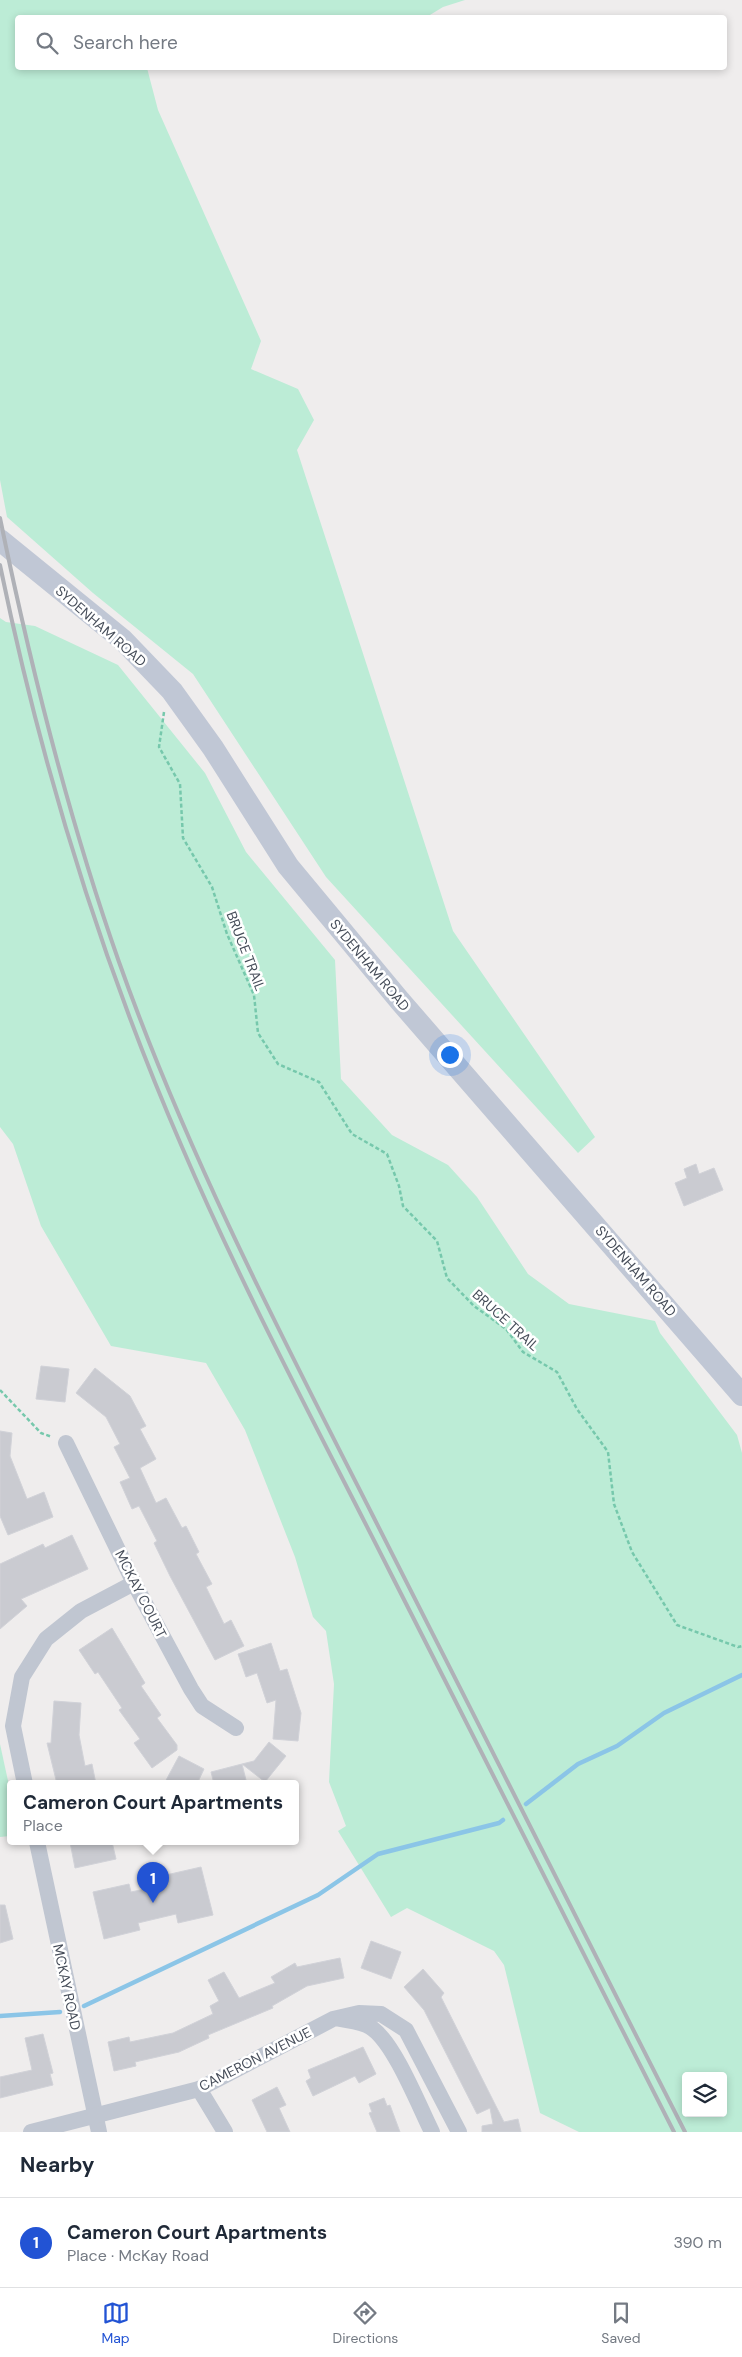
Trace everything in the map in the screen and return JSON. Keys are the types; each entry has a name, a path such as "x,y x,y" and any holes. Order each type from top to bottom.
{"main road":[{"name":"SYDENHAM ROAD","path":"0,540 122,640 172,691 213,748 288,866 400,1002 742,1395"}],"street":[{"name":"MCKAY COURT","path":"66,1443 134,1583 202,1706 236,1728"},
{"path":"24,1780 12,1726 22,1676 46,1639 81,1611 134,1583"},
{"name":"MCKAY ROAD","path":"38,1845 96,2125"},
{"name":"CAMERON AVENUE","path":"31,2132 96,2125 199,2089 333,2018 359,2012 381,2014 406,2030 459,2132"},
{"path":"333,2018 373,2028 392,2053 432,2132"},
{"path":"199,2089 224,2132"}],"path":[{"name":"BRUCE TRAIL","path":"164,711 159,747 180,784 183,838 212,887 227,934 254,995 258,1033 278,1064 319,1082 352,1134 387,1154 399,1186 403,1206 437,1241 447,1278 474,1306 506,1329 523,1352 557,1372 577,1409 608,1452 614,1504 632,1552 677,1625 738,1647 742,1646"},
{"path":"0,1390 41,1433 66,1443"}],"green space":[{"path":"0,0 465,0 443,7 430,15 15,15 15,70 148,70 158,110 261,341 251,369 298,389 314,420 297,450 453,931 595,1137 578,1153 326,877 193,674 93,593 7,517 0,480"},
{"path":"0,618 6,622 35,626 118,665 205,773 246,852 335,960 341,1079 392,1135 448,1165 477,1197 528,1274 569,1304 655,1321 660,1333 737,1435 742,1453 742,2132 579,2132 540,2113 504,1965 494,1951 407,1908 391,1917 338,1831 346,1826 329,1782 334,1684 326,1631 313,1617 295,1557 245,1430 206,1363 111,1346 41,1226 13,1144 0,1127"},
{"path":"0,1744 8,1780 7,1836 0,1837"}],"building":[{"path":"696,1164 699,1174 714,1168 723,1190 684,1206 675,1183 687,1178 684,1169"},
{"path":"41,1366 69,1369 65,1402 36,1399"},
{"path":"95,1368 130,1396 146,1426 140,1429 156,1459 140,1468 156,1503 166,1498 182,1528 186,1526 199,1552 196,1554 212,1584 206,1587 224,1624 231,1620 244,1646 215,1660 170,1576 154,1543 157,1541 139,1506 132,1509 120,1482 130,1478 114,1447 120,1444 106,1417 76,1393"},
{"path":"0,1431 12,1433 10,1456 27,1499 44,1492 53,1517 8,1535 0,1516"},
{"path":"72,1535 88,1569 21,1599 27,1606 0,1629 0,1564 43,1544 45,1548"},
{"path":"112,1628 145,1683 141,1686 161,1715 157,1718 177,1745 177,1750 152,1768 134,1743 140,1739 119,1710 122,1708 98,1672 95,1674 79,1650"},
{"path":"271,1643 280,1671 287,1669 301,1713 298,1741 273,1739 276,1700 267,1703 257,1673 246,1677 238,1654"},
{"path":"54,1701 81,1703 79,1735 85,1766 92,1764 95,1780 56,1780 47,1743 51,1743"},
{"path":"269,1742 286,1756 267,1780 262,1780 242,1764 254,1761"},
{"path":"179,1756 204,1769 199,1780 166,1780"},
{"path":"242,1764 246,1780 213,1780 211,1772"},
{"path":"71,1845 113,1845 116,1859 75,1868"},
{"path":"201,1867 213,1915 178,1923 176,1914 138,1923 140,1930 104,1939 93,1892 129,1884 131,1892 168,1884 166,1875"},
{"path":"0,1905 5,1905 13,1939 0,1943"},
{"path":"371,1941 401,1952 391,1979 361,1968"},
{"path":"340,1958 344,1978 307,1986 272,2006 273,2008 208,2035 209,2038 179,2052 135,2062 136,2066 114,2071 108,2042 129,2037 130,2042 173,2033 213,2014 210,2006 219,2001 208,1980 224,1972 239,1998 275,1983 271,1977 295,1963 297,1967"},
{"path":"423,1969 444,1993 441,1997 504,2122 518,2119 521,2132 482,2132 482,2126 493,2124 490,2108 477,2114 424,2010 404,1987"},
{"path":"43,2034 53,2073 50,2074 53,2085 0,2098 0,2077 32,2070 25,2038"},
{"path":"363,2047 376,2074 359,2083 355,2076 313,2096 306,2081 311,2078 308,2070"},
{"path":"277,2087 286,2105 279,2108 290,2132 267,2132 252,2100"},
{"path":"384,2098 387,2106 390,2105 400,2132 377,2132 369,2113 372,2112 369,2104"}],"waterway":[{"path":"526,1804 578,1764 617,1746 664,1713 742,1675"},
{"path":"84,2006 318,1895 378,1854 499,1823 503,1820"},
{"path":"0,2016 60,2012"}],"railway":[{"path":"0,518 24,631 83,853 119,962 174,1104 270,1312 685,2132"},
{"path":"0,565 34,714 76,861 125,1005 182,1147 231,1255 283,1361 674,2132"}],"place":[{"name":"Cameron Court Apartments","path":"153,1903"}]}
